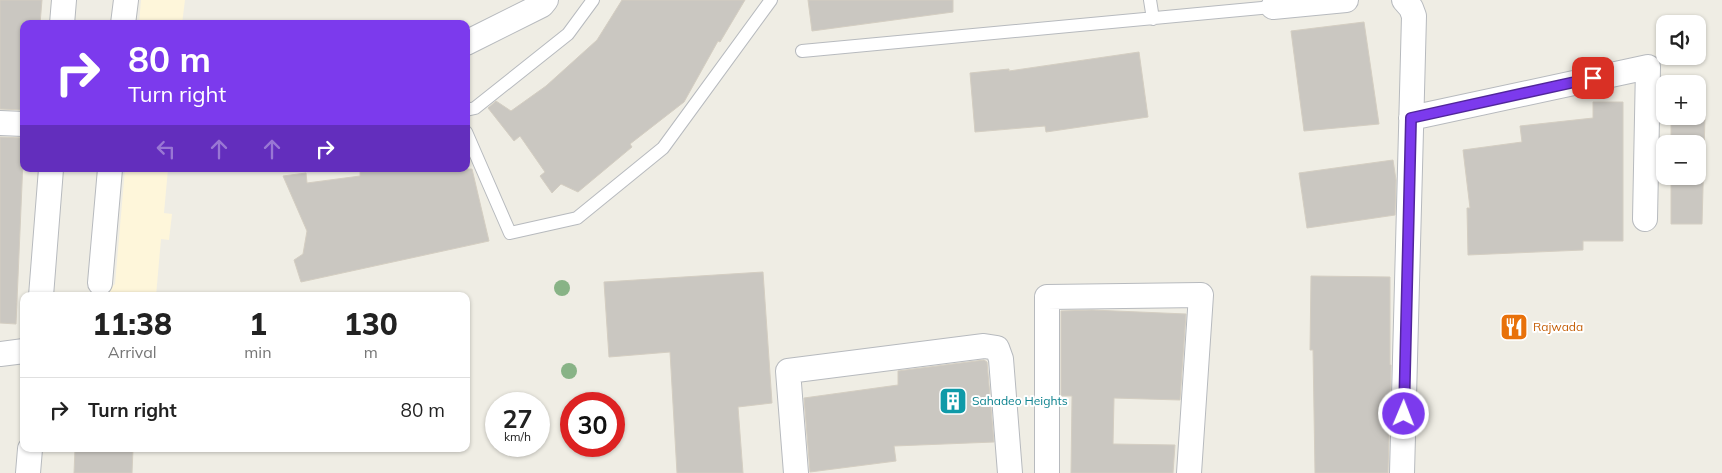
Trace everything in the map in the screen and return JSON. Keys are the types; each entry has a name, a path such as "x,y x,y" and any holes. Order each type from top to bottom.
{"street":[{"path":"62,20 64,0"},
{"path":"124,20 126,0"},
{"path":"470,41 542,5 546,0"},
{"path":"1273,7 1346,0"},
{"path":"1402,473 1414,16 1411,8 1404,0"},
{"path":"1411,118 1648,66 1645,219"},
{"path":"0,123 20,124"},
{"path":"41,292 51,172"},
{"path":"100,283 110,172"},
{"path":"1047,473 1047,297 1201,295 1189,473"},
{"path":"796,473 788,371 984,346 997,348 1002,359 1010,473"},
{"path":"0,354 20,352"},
{"path":"28,473 30,452"}],"lane":[{"path":"470,109 475,108 568,34 592,0"},
{"path":"470,141 510,233 577,218 663,148 771,0"},
{"path":"1150,0 1153,19"},
{"path":"802,51 1273,7"}],"shaded area":[{"path":"141,0 185,0 182,20 139,20"},
{"path":"125,172 168,172 164,213 172,214 169,240 161,239 156,292 106,292 115,284"}],"building":[{"path":"0,0 42,0 40,20 20,20 20,110 0,109"},
{"path":"622,0 745,0 720,42 718,41 684,102 630,144 632,147 578,192 561,184 552,193 540,176 545,172 520,136 514,141 488,108 496,101 511,111 546,86 597,40"},
{"path":"808,0 953,0 953,12 812,31"},
{"path":"1364,22 1379,124 1304,131 1291,31"},
{"path":"1139,52 1148,117 1046,132 1045,126 975,132 970,73 1009,69 1009,71"},
{"path":"1593,102 1623,102 1623,241 1583,241 1583,250 1468,255 1467,208 1470,208 1463,150 1522,142 1520,126 1593,118"},
{"path":"1671,125 1705,125 1704,135 1671,135"},
{"path":"0,137 20,138 20,172 23,172 16,324 0,323"},
{"path":"1393,160 1396,180 1395,215 1307,228 1299,173"},
{"path":"470,169 472,169 489,241 301,282 294,260 303,254 307,231 283,176 306,173 307,183 360,176 360,172 470,172"},
{"path":"1671,185 1703,185 1702,224 1671,224"},
{"path":"763,272 772,403 738,407 743,473 677,473 670,352 609,357 604,282"},
{"path":"1311,276 1390,277 1391,365 1388,473 1315,473 1313,350 1310,350"},
{"path":"1092,310 1186,314 1180,400 1114,398 1113,444 1175,445 1173,473 1071,473 1072,396 1061,396 1061,311"},
{"path":"984,360 987,362 994,442 894,446 896,461 810,472 804,398 898,385 898,371"},
{"path":"75,452 133,452 132,473 74,473"}],"place":[{"name":"Rajwada","path":"1514,327"},
{"name":"Sahadeo Heights","path":"953,401"}],"route":[{"path":"1404,414 1411,118 1593,78"}]}
